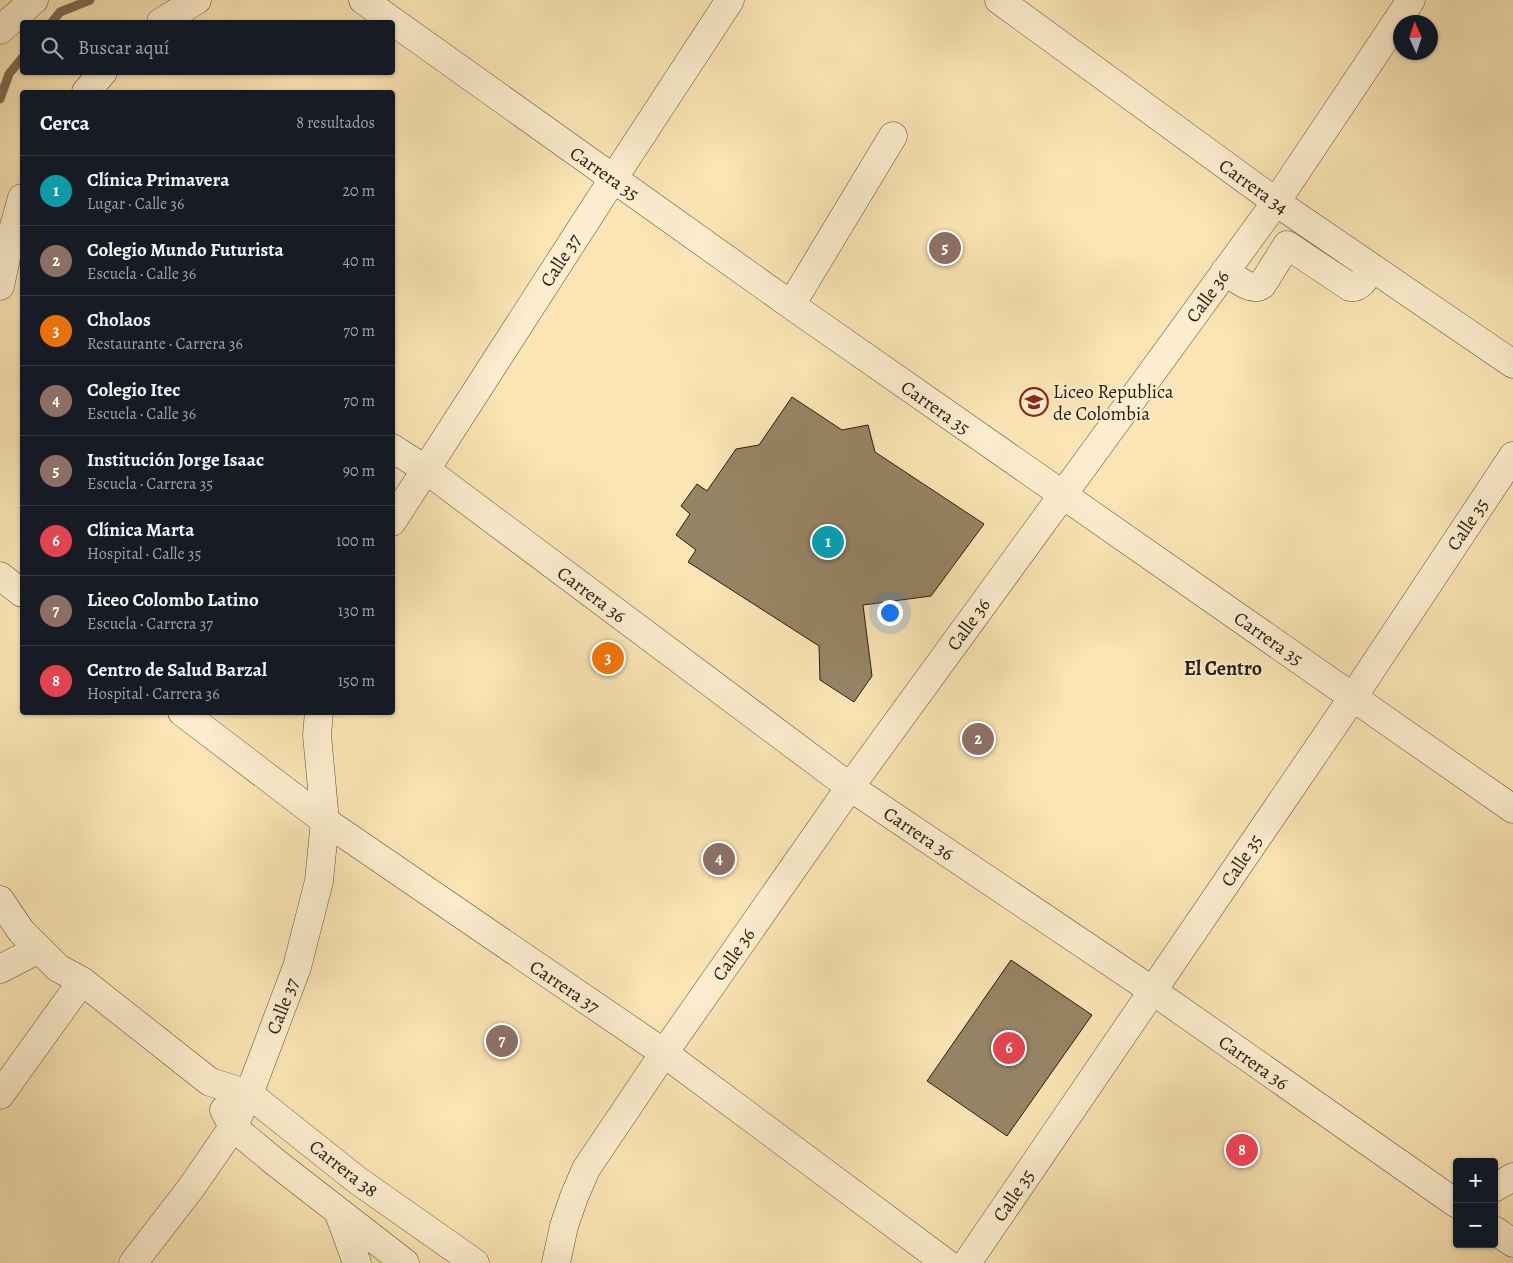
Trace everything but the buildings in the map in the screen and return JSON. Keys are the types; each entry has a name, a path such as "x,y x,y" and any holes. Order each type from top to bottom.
{"street":[{"path":"0,30 34,0"},
{"path":"164,20 198,0"},
{"name":"Carrera 35","path":"363,0 391,20"},
{"name":"Calle 37","path":"395,517 730,0"},
{"name":"Carrera 34","path":"999,0 1276,202 1513,364"},
{"name":"Calle 36","path":"556,1263 564,1226 586,1169 664,1053 850,787 1276,202 1411,0"},
{"name":"Carrera 35","path":"395,23 791,305 1513,810"},
{"path":"88,90 100,75"},
{"path":"791,305 893,136"},
{"path":"0,286 9,244 20,208"},
{"path":"1225,271 1251,287 1257,288 1262,285 1303,220"},
{"path":"1287,245 1350,288 1359,286 1372,268"},
{"name":"Carrera 36","path":"395,450 425,469 850,787 1152,990 1456,1203"},
{"name":"Calle 35","path":"967,1263 1353,697 1513,456"},
{"path":"0,576 20,591"},
{"name":"Carrera 37","path":"186,715 325,821 664,1053 946,1263"},
{"name":"Calle 37","path":"133,1263 191,1188 233,1127 249,1094 297,967 319,881 325,821 317,735 319,715"},
{"name":"Carrera 38","path":"0,900 21,931 58,968 82,981 210,1082 249,1094 357,1180 475,1263"},
{"path":"0,969 39,949"},
{"path":"0,1095 82,981"},
{"name":"Carrera 38","path":"210,1082 233,1127 405,1263"},
{"path":"1498,1186 1513,1177"},
{"path":"357,1180 338,1211 358,1263"},
{"path":"1498,1233 1513,1244"}],"waterway":[{"path":"54,20 60,12 90,0"},
{"path":"0,99 9,74 20,60"}],"place":[{"name":"Institución Jorge Isaac","path":"945,248"},
{"name":"Liceo Republica de Colombia","path":"1034,402"},
{"name":"Clínica Primavera","path":"828,542"},
{"name":"Cholaos","path":"608,658"},
{"name":"Colegio Mundo Futurista","path":"978,739"},
{"name":"Colegio Itec","path":"719,859"},
{"name":"Liceo Colombo Latino","path":"502,1041"},
{"name":"Clínica Marta","path":"1009,1048"},
{"name":"Centro de Salud Barzal","path":"1242,1150"}],"district":[{"name":"El Centro","path":"1223,668"}]}
